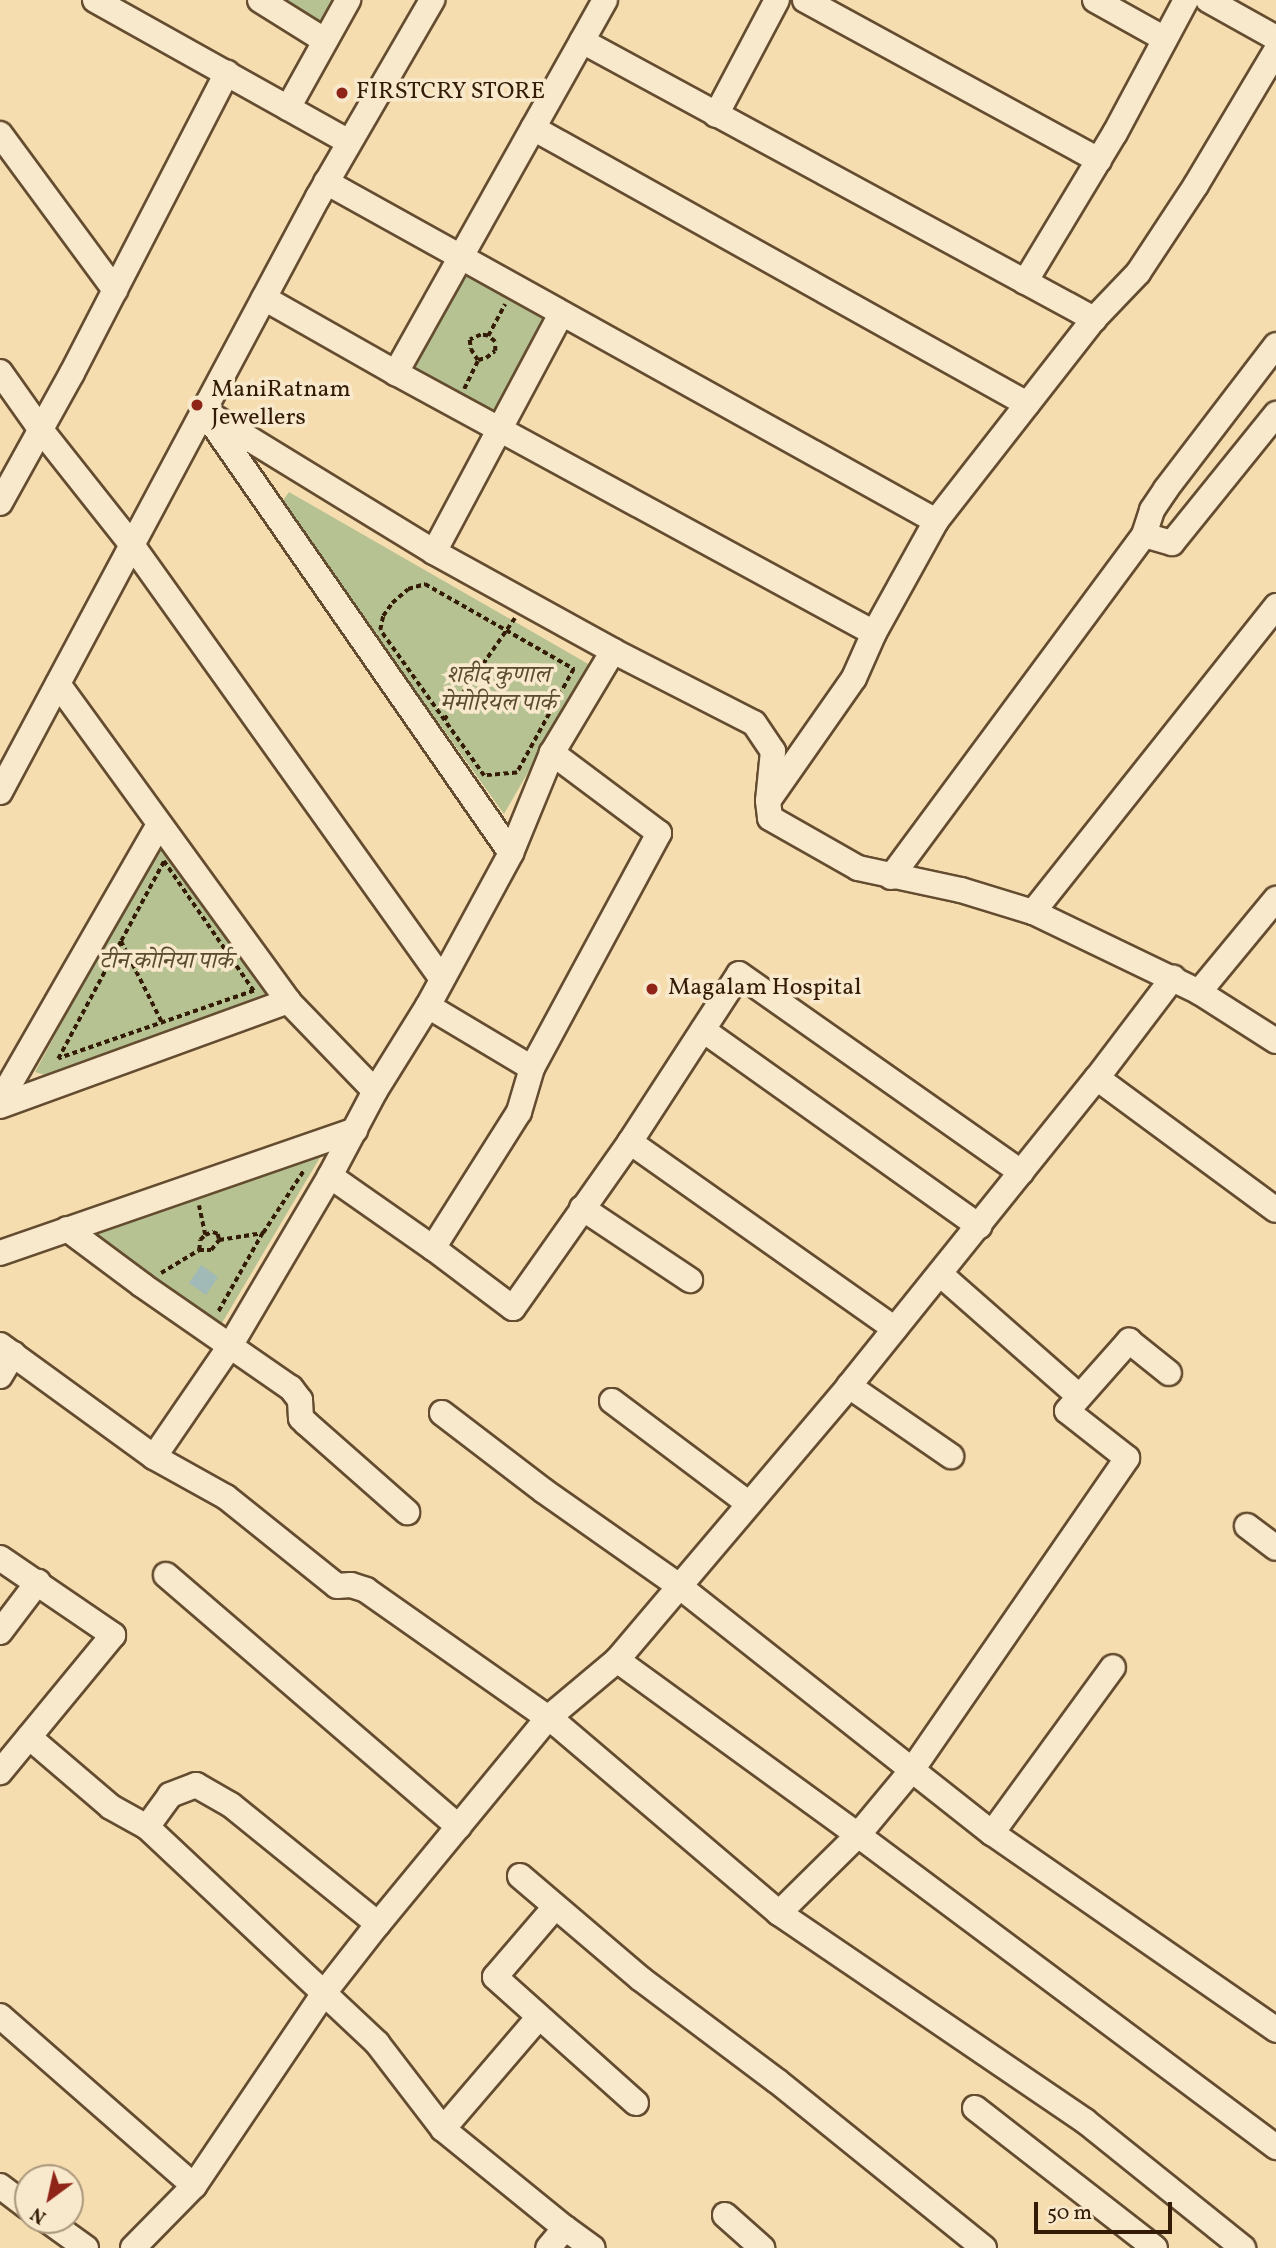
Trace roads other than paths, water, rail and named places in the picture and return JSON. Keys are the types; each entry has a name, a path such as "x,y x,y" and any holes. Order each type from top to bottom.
{"street":[{"path":"95,0 349,142"},
{"path":"260,0 324,40"},
{"path":"288,107 348,0"},
{"path":"0,792 326,182 432,0"},
{"path":"396,373 605,0"},
{"path":"716,115 777,0"},
{"path":"805,0 1100,160"},
{"path":"1096,0 1166,39"},
{"path":"1025,282 1100,160 1186,0"},
{"path":"1208,0 1276,37"},
{"path":"582,41 1094,319"},
{"path":"768,801 854,678 874,632 936,521 1094,319 1114,302 1146,262 1276,51"},
{"path":"0,503 115,290 227,73"},
{"path":"533,128 1027,404"},
{"path":"0,134 115,290"},
{"path":"326,182 936,521"},
{"path":"264,298 497,430 874,632"},
{"path":"434,552 561,314"},
{"path":"891,877 1144,535 1152,510 1166,489 1276,345"},
{"path":"0,372 41,430 132,545 442,979"},
{"path":"204,411 434,552 613,652 754,723 773,751 768,801 770,818 858,868 961,890 1033,912 1173,978 1276,1041"},
{"path":"204,411 512,853"},
{"path":"1144,535 1172,543 1276,414"},
{"path":"1033,912 1276,606"},
{"path":"154,1457 230,1346 330,1176 375,1091 428,1006 512,853 552,753 613,652"},
{"path":"58,684 288,1001 375,1091"},
{"path":"433,1248 519,1112 533,1068 659,833 552,753"},
{"path":"0,1103 159,824"},
{"path":"1199,992 1276,899"},
{"path":"330,1176 513,1308 630,1142 739,974 1021,1172"},
{"path":"133,2248 194,2186 324,1993 378,1924 548,1718 617,1660 849,1386 1097,1078 1173,978"},
{"path":"0,1103 288,1001"},
{"path":"428,1006 533,1068"},
{"path":"703,1030 979,1226"},
{"path":"1097,1078 1276,1209"},
{"path":"0,1253 355,1130"},
{"path":"630,1142 895,1329"},
{"path":"582,1208 690,1280"},
{"path":"68,1229 298,1394 301,1418 407,1512"},
{"path":"940,1274 1079,1396"},
{"path":"779,1913 858,1835 912,1770 1127,1458 1068,1411 1129,1341 1169,1373"},
{"path":"0,1376 6,1349 154,1457 226,1497 337,1587 351,1585 366,1590 548,1718 779,1913 1085,2121 1243,2248"},
{"path":"849,1386 951,1456"},
{"path":"612,1401 749,1504"},
{"path":"442,1413 544,1491 679,1586 992,1833 1276,2030"},
{"path":"1247,1526 1276,1548"},
{"path":"0,1558 113,1635 0,1772"},
{"path":"166,1575 458,1827"},
{"path":"0,1632 38,1582"},
{"path":"617,1660 858,1835 1276,2147"},
{"path":"992,1833 1113,1667"},
{"path":"29,1737 111,1807 148,1827 377,2043 443,2129 593,2248"},
{"path":"148,1827 170,1795 196,1785 231,1805 378,1924"},
{"path":"520,1876 641,1979 777,2081 984,2248"},
{"path":"555,1907 495,1977 636,2103"},
{"path":"0,2016 194,2186"},
{"path":"443,2129 538,2018"},
{"path":"975,2108 1155,2248"},
{"path":"725,2215 762,2248"},
{"path":"548,2248 565,2228"},
{"path":"66,2234 86,2248"}],"water":[{"path":"201,1265 218,1277 206,1295 189,1283"}],"place":[{"name":"FIRSTCRY STORE","path":"342,93"},
{"name":"ManiRatnam Jewellers","path":"197,405"},
{"name":"Magalam Hospital","path":"652,989"}],"park label":[{"name":"शहीद कुणाल मेमोरियल पार्क","path":"498,691"},
{"name":"टीन कोनिया पार्क","path":"166,963"}]}
